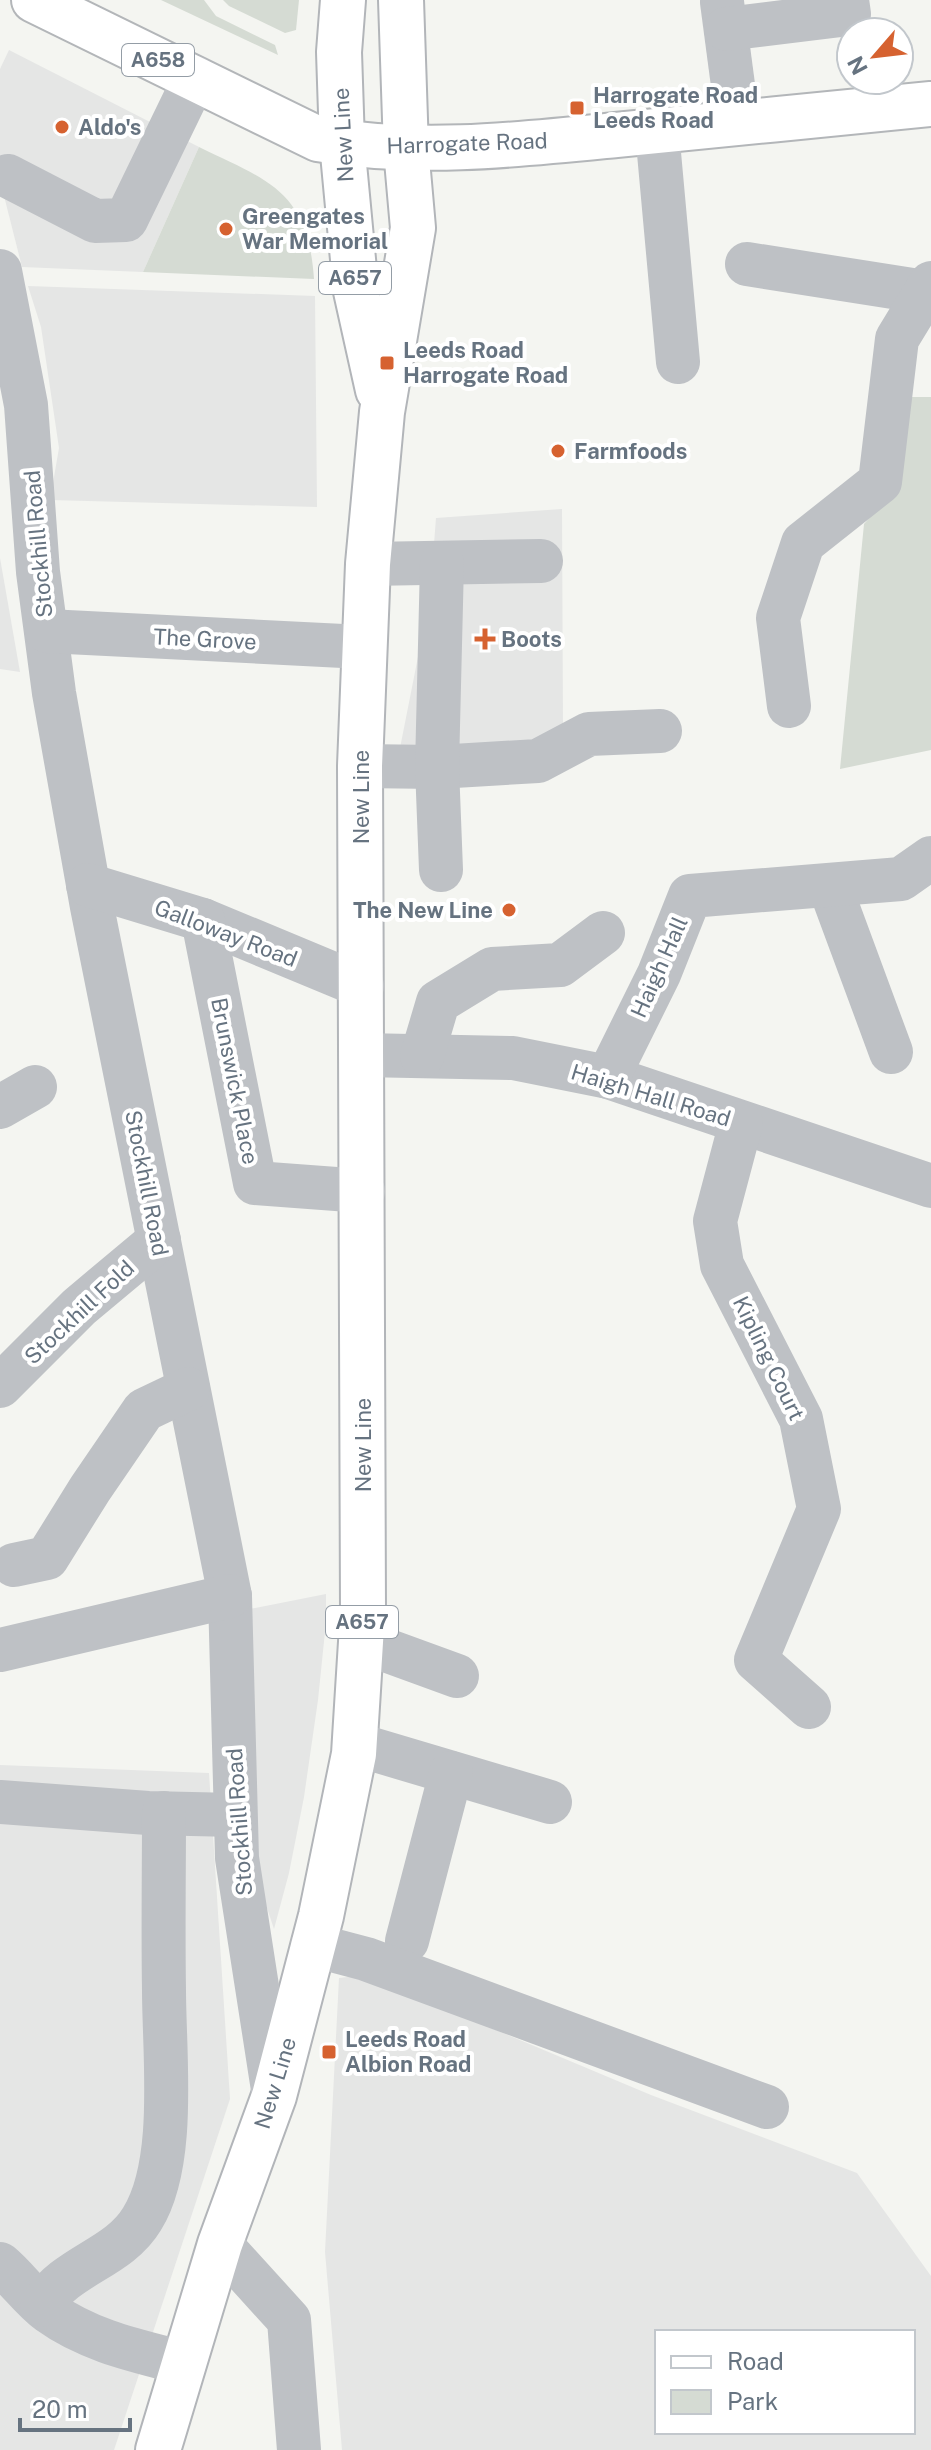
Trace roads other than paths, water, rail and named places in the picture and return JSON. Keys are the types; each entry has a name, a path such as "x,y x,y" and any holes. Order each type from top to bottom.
{"main road":[{"name":"Harrogate Road","path":"34,0 86,10 195,78 318,139 342,143 406,149 489,147 931,104"},
{"name":"New Line","path":"343,0 339,52 342,143 356,291 382,412"},
{"name":"New Line","path":"158,2450 220,2244 274,2096 313,1945 355,1744 361,1641 363,1191 360,766 363,647 382,412 413,228 406,149 401,0"}],"street":[{"path":"738,123 724,14 848,7"},
{"path":"8,176 95,221 126,220 195,78"},
{"path":"657,131 678,362"},
{"path":"747,264 928,287 897,339 880,482 803,543 778,618 789,706"},
{"name":"Stockhill Road","path":"0,271 26,405 38,572 54,693 88,885 230,1596 237,1858 274,2096"},
{"path":"368,564 541,561"},
{"path":"441,870 437,767 442,563"},
{"name":"The Grove","path":"47,631 363,647"},
{"path":"360,766 437,767 538,761 589,734 660,731"},
{"name":"Haigh Hall","path":"608,1077 659,974 690,896 901,879 931,858"},
{"name":"Galloway Road","path":"88,885 203,920 362,986"},
{"path":"830,887 891,1052"},
{"name":"Brunswick Place","path":"203,920 255,1183 363,1191"},
{"path":"422,1056 438,1002 492,969 560,965 603,933"},
{"name":"Haigh Hall Road","path":"362,1055 513,1058 608,1077 931,1186"},
{"name":"Kipling Court","path":"741,1123 715,1221 722,1265 801,1419 819,1509 756,1660 809,1707"},
{"name":"Stockhill Fold","path":"0,1386 79,1307 159,1240"},
{"path":"14,1565 47,1558 144,1410 188,1389"},
{"path":"0,1650 230,1596"},
{"path":"361,1641 457,1676"},
{"path":"355,1744 550,1802"},
{"path":"407,1941 451,1773"},
{"path":"0,1802 235,1815"},
{"path":"42,2305 59,2283 117,2248 133,2232 144,2217 158,2181 165,2124 164,1813"},
{"path":"313,1945 366,1959 767,2107"},
{"path":"220,2244 289,2320 299,2450"},
{"path":"0,2264 19,2279 42,2305 73,2326 118,2347 184,2363"}],"place":[{"name":"Harrogate Road Leeds Road","path":"577,108"},
{"name":"Aldo's","path":"62,127"},
{"name":"Greengates War Memorial","path":"226,229"},
{"name":"Leeds Road Harrogate Road","path":"387,363"},
{"name":"Farmfoods","path":"558,451"},
{"name":"Boots","path":"485,639"},
{"name":"The New Line","path":"509,910"},
{"name":"Leeds Road Albion Road","path":"329,2052"}]}
